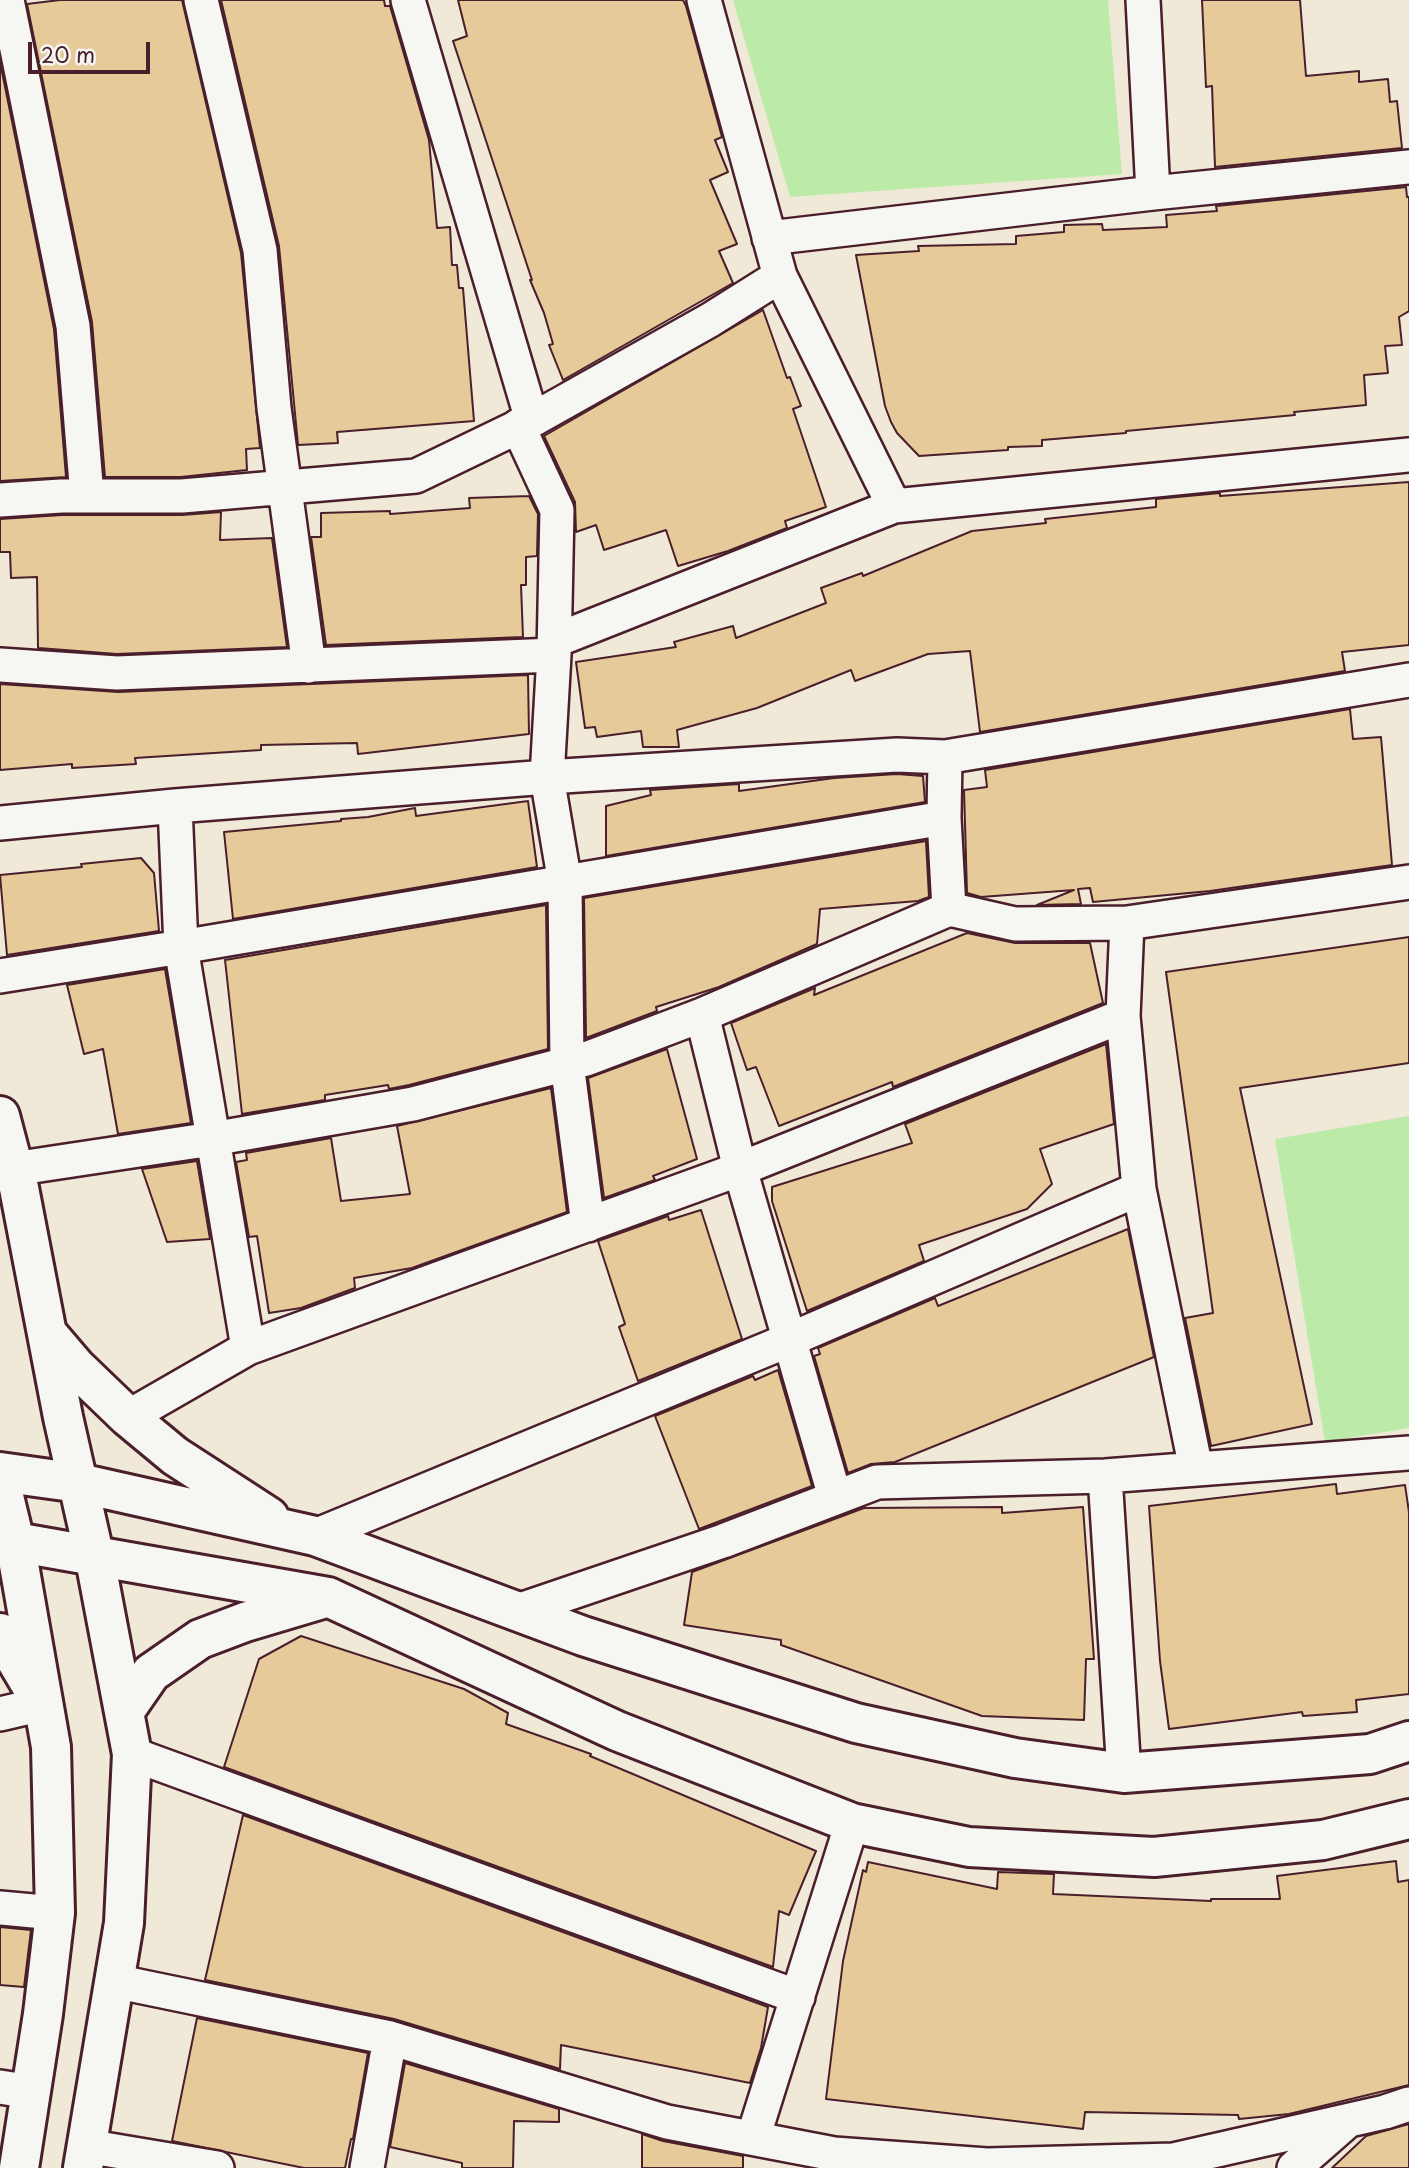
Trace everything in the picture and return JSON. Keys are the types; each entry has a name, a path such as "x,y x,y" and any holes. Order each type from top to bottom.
{"street":[{"path":"7,0 73,326 87,496"},
{"path":"201,0 260,250 284,486 309,666"},
{"path":"408,0 525,423 557,510 554,648 547,777 565,883 567,1063 588,1225"},
{"path":"704,0 780,276 894,506"},
{"path":"1143,0 1153,193"},
{"path":"769,238 1153,193 1409,167"},
{"path":"0,500 182,496 416,476 525,423 710,320 780,276"},
{"path":"0,665 117,673 309,666 554,648 894,506 1409,455"},
{"path":"0,823 175,806 547,777 897,755 945,757 1409,680"},
{"path":"945,757 944,818 949,909"},
{"path":"175,806 181,947 248,1348"},
{"path":"0,976 944,818"},
{"path":"13,1168 212,1139 413,1104 586,1059 702,1015 949,909 1016,924 1127,923 1409,882"},
{"path":"1127,923 1123,1016 1139,1189 1196,1469"},
{"path":"702,1015 740,1169 835,1497"},
{"path":"128,1417 248,1348 740,1169 1123,1016"},
{"path":"0,1116 94,1554 131,1754 124,1923 85,2157 217,2168"},
{"path":"302,1533 789,1340 1139,1189"},
{"path":"47,1332 76,1367 128,1417 175,1456 302,1533"},
{"path":"517,1611 723,1541 877,1482 1104,1476 1409,1453"},
{"path":"0,1472 79,1483 302,1533 583,1636 856,1723 1016,1758 1124,1773 1370,1754 1409,1741"},
{"path":"1104,1476 1124,1773"},
{"path":"0,1480 8,1539 51,1747 55,1913 16,2089 19,2168"},
{"path":"8,1539 328,1597 617,1731 852,1823 969,1847 1154,1857 1323,1840 1409,1819"},
{"path":"124,1712 151,1673 200,1639 245,1622 328,1597"},
{"path":"0,1633 43,1703"},
{"path":"0,1714 43,1703"},
{"path":"131,1754 798,1997"},
{"path":"753,2138 852,1823"},
{"path":"0,1908 55,1913"},
{"path":"114,1981 390,2038 667,2122 834,2154 987,2165 1173,2160 1385,2112 1409,2104"},
{"path":"366,2168 390,2038"},
{"path":"1294,2168 1349,2120"}],"green space":[{"path":"733,0 1108,0 1122,174 790,197"},
{"path":"1409,1116 1409,1428 1325,1442 1275,1139"}],"building":[{"path":"60,0 182,0 241,253 260,448 246,449 247,470 181,477 105,477 92,322 27,4"},
{"path":"221,0 384,0 385,6 390,6 429,140 437,228 450,227 452,265 457,265 459,288 463,288 474,421 337,432 338,443 298,445 279,246"},
{"path":"458,0 683,0 722,137 715,140 728,172 710,180 737,244 719,251 733,283 563,380 549,345 553,344 544,313 530,280 453,41 467,36"},
{"path":"1202,0 1300,0 1306,76 1359,71 1359,82 1388,79 1390,102 1397,101 1402,148 1215,167 1212,86 1206,87"},
{"path":"0,62 54,329 66,477 0,481"},
{"path":"1406,187 1409,197 1409,311 1399,317 1402,345 1385,346 1388,373 1364,375 1366,405 1294,412 1295,415 1042,440 1042,446 1008,447 1008,450 919,456 897,433 891,422 885,406 856,255 919,251 918,246 1016,244 1016,236 1064,232 1064,225 1102,224 1103,230 1167,227 1166,215 1217,211 1216,206"},
{"path":"763,310 787,378 790,377 801,406 793,409 826,507 785,521 787,528 728,551 678,566 666,530 604,550 596,525 576,532 575,502 544,436"},
{"path":"1409,482 1409,645 1342,652 1345,671 980,732 970,651 928,654 855,681 851,670 757,708 677,730 679,747 643,747 641,731 597,737 595,727 585,728 576,662 676,647 674,642 733,626 736,638 826,603 821,588 862,573 863,576 972,531 1046,523 1045,519 1156,507 1156,499"},
{"path":"529,496 538,514 537,556 526,557 526,585 521,585 523,637 326,645 311,537 321,537 321,513 390,511 390,514 470,508 469,498"},
{"path":"221,512 220,540 272,538 287,647 117,654 38,648 37,577 11,578 10,552 0,552 0,519"},
{"path":"528,675 529,734 358,754 357,743 261,745 261,750 135,758 136,764 72,768 72,764 0,770 0,684 118,692"},
{"path":"1350,709 1353,739 1381,737 1392,865 1210,891 1093,902 1090,888 1078,889 1081,904 1037,905 1074,890 981,897 967,893 964,790 987,787 985,770"},
{"path":"897,774 923,776 925,802 606,856 606,806 651,795 650,790 739,784 739,791 834,778"},
{"path":"528,801 537,867 233,919 224,832 341,821 415,808 416,816"},
{"path":"926,841 929,897 918,901 820,909 817,944 719,987 656,1007 657,1011 586,1038 584,898"},
{"path":"141,858 154,873 159,931 7,955 0,875"},
{"path":"546,905 548,1049 409,1085 389,1089 388,1085 325,1095 325,1100 242,1114 225,960"},
{"path":"967,933 1015,943 1090,943 1103,1003 893,1087 892,1082 779,1126 756,1067 747,1070 731,1023 815,988 814,995"},
{"path":"1409,937 1409,1063 1240,1088 1312,1424 1211,1446 1185,1318 1213,1313 1166,972"},
{"path":"165,969 191,1123 118,1134 103,1049 84,1054 67,985"},
{"path":"1106,1044 1114,1124 1040,1149 1052,1184 1027,1209 919,1245 924,1261 807,1311 772,1201 772,1187 912,1143 905,1124"},
{"path":"667,1049 697,1159 653,1176 655,1180 604,1198 588,1078"},
{"path":"551,1088 567,1212 412,1268 354,1278 355,1288 301,1308 269,1313 257,1236 249,1237 236,1162 247,1160 246,1153 331,1138 341,1201 410,1194 397,1126"},
{"path":"197,1161 210,1239 167,1242 142,1169"},
{"path":"701,1210 742,1339 638,1381 619,1327 625,1324 598,1241 668,1216 669,1220"},
{"path":"1128,1229 1154,1357 895,1462 871,1464 848,1473 814,1356 820,1354 818,1348 935,1298 938,1306"},
{"path":"778,1370 812,1486 699,1529 655,1416 753,1376 755,1380"},
{"path":"1336,1484 1337,1494 1405,1485 1409,1512 1409,1694 1356,1700 1357,1712 1303,1716 1302,1712 1169,1729 1160,1661 1149,1506"},
{"path":"1002,1507 1002,1513 1083,1507 1094,1659 1086,1659 1084,1720 982,1716 781,1645 781,1640 684,1625 692,1572 864,1508"},
{"path":"301,1636 464,1689 508,1713 506,1724 591,1754 590,1756 816,1851 789,1915 779,1911 773,1967 224,1767 259,1659"},
{"path":"243,1815 768,2007 761,2048 750,2083 561,2045 560,2069 394,2019 205,1980"},
{"path":"1396,1861 1398,1882 1409,1880 1409,2085 1289,2114 1239,2119 1238,2115 1085,2112 1083,2129 826,2099 843,1961 863,1870 866,1872 868,1862 997,1889 998,1872 1054,1874 1053,1894 1211,1901 1280,1899 1277,1876"},
{"path":"0,1927 31,1930 24,1987 0,1985"},
{"path":"197,2018 368,2053 353,2139 345,2168 304,2168 172,2141"},
{"path":"405,2063 559,2109 559,2122 514,2121 513,2168 462,2168 462,2163 390,2147"},
{"path":"1409,2124 1409,2168 1332,2168 1366,2136"},
{"path":"642,2134 663,2141 743,2156 743,2168 642,2168"}]}
